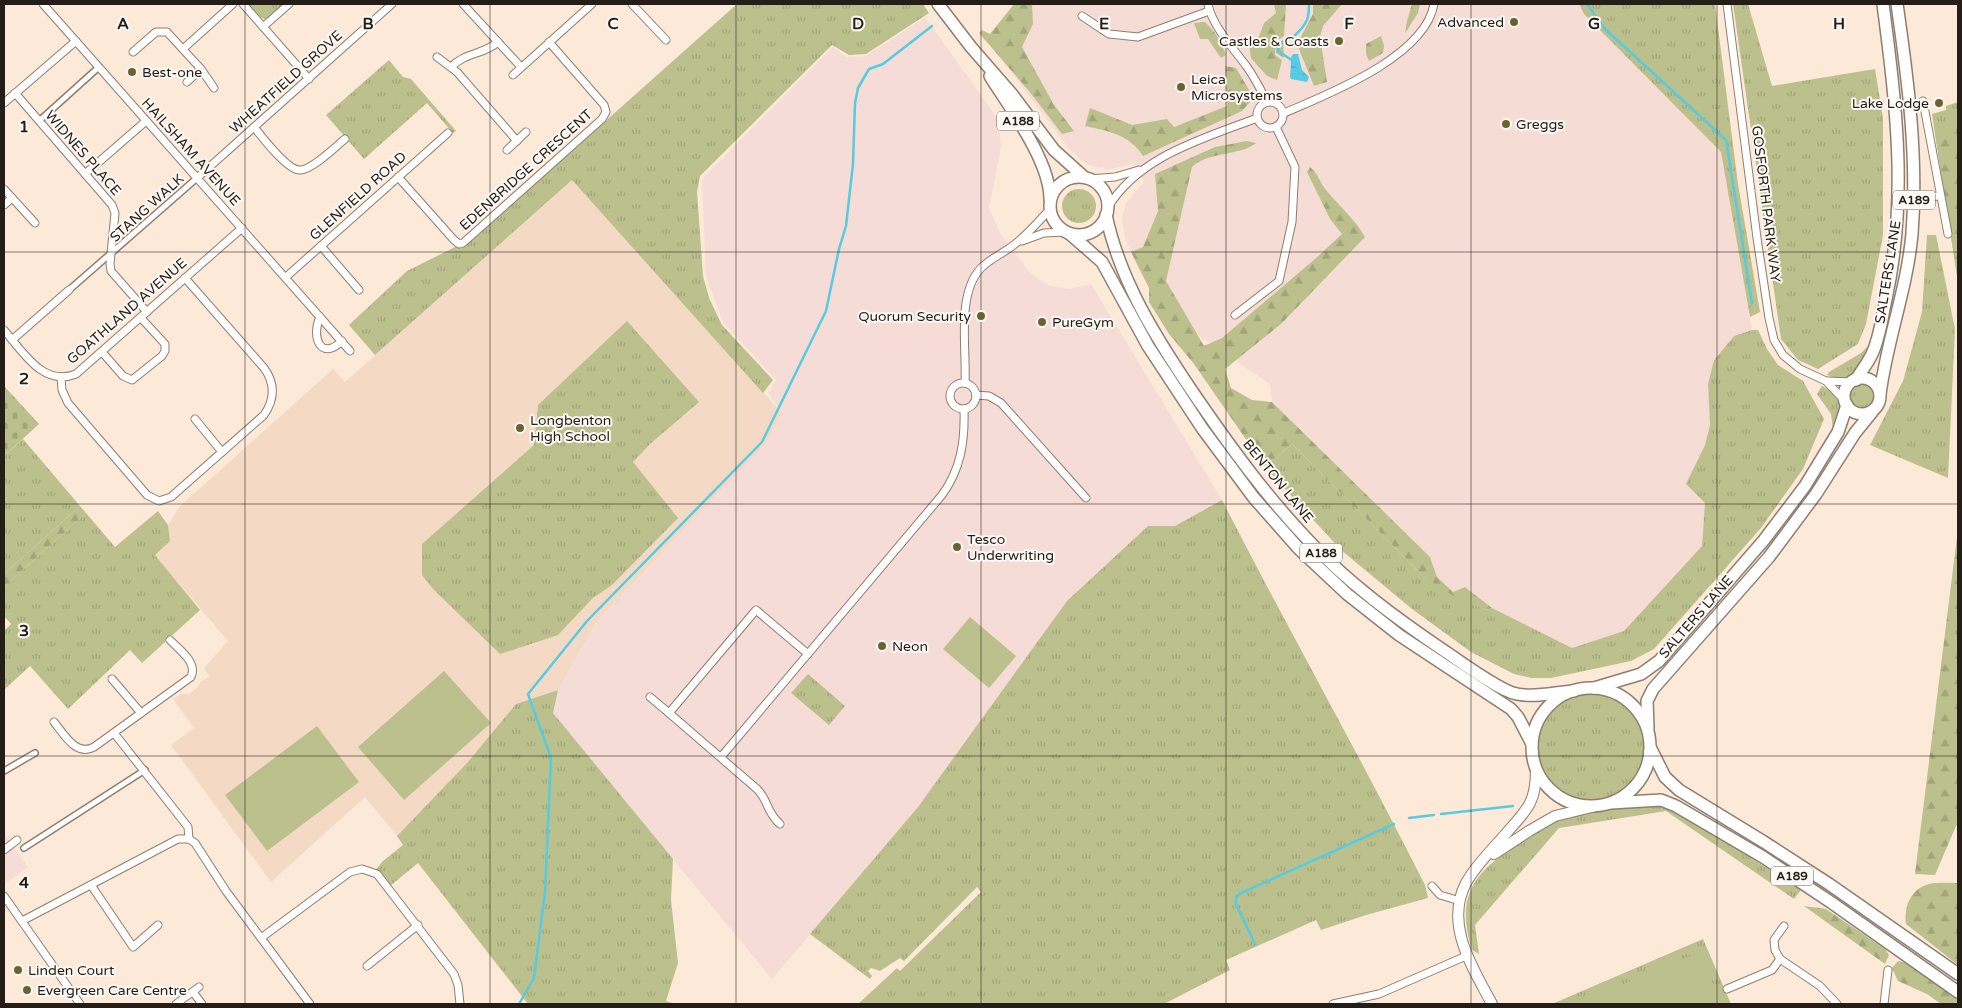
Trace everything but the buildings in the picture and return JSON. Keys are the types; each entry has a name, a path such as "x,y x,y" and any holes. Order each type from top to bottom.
{"main road":[{"name":"A188","path":"938,4 971,47 1011,93 1054,150 1098,185 1104,193 1107,212"},
{"name":"SALTERS LANE","path":"1854,381 1872,354 1880,327 1896,246 1900,199 1898,130 1883,4"},
{"name":"SALTERS LANE","path":"1880,394 1885,360 1906,274 1912,236 1914,198 1912,130 1897,4"},
{"name":"A188","path":"971,47 1038,156 1049,182 1050,205 1054,220 1068,233"},
{"path":"1050,205 1056,189 1064,182 1073,178 1087,178"},
{"path":"1068,233 1079,234 1093,231 1102,224 1107,212"},
{"name":"BENTON LANE","path":"1107,212 1111,236 1124,274 1158,340 1242,461 1308,541 1390,613 1468,667 1509,692 1525,695 1574,690"},
{"name":"BENTON LANE","path":"1068,233 1102,262 1148,346 1202,428 1254,498 1300,550 1347,594 1399,635 1511,709 1518,717 1532,744"},
{"path":"1854,381 1870,380 1878,388 1880,394"},
{"name":"A189","path":"1846,402 1845,390 1854,381"},
{"name":"A189","path":"1872,412 1877,406 1880,394"},
{"name":"SALTERS LANE","path":"1594,688 1640,674 1659,661 1764,540 1805,486 1838,432 1846,402"},
{"path":"1846,402 1852,411 1859,414 1872,412"},
{"name":"SALTERS LANE","path":"1648,728 1647,701 1654,688 1769,557 1816,494 1855,433 1872,412"},
{"name":"A189","path":"1958,974 1829,884 1679,790 1665,777 1651,749 1648,728 1638,710 1622,696 1604,689 1574,690 1558,698 1544,711 1536,726 1532,753 1536,770 1546,786 1560,798 1578,805 1596,806 1654,799 1668,802 1763,857 1958,992"},
{"name":"A189","path":"1611,803 1620,799 1636,786 1647,768 1651,749"},
{"path":"1492,1004 1466,956 1459,929 1460,901 1465,884 1476,868 1531,804 1536,786 1536,770"},
{"path":"1476,868 1508,844 1545,821 1596,806"}],"street":[{"name":"HAILSHAM AVENUE","path":"43,4 350,351"},
{"path":"184,48 234,4"},
{"path":"242,4 310,79"},
{"path":"264,27 290,4"},
{"name":"WHEATFIELD GROVE","path":"197,178 392,4"},
{"path":"463,4 521,67"},
{"path":"513,75 592,4"},
{"path":"632,4 666,40"},
{"path":"1284,113 1342,88 1400,52 1412,43 1424,28 1432,13 1434,4"},
{"name":"GOSFORTH PARK WAY","path":"1727,4 1769,318 1774,340 1783,355 1800,369 1826,381 1846,402"},
{"path":"1082,16 1108,34 1138,37 1208,7 1223,34 1248,68 1267,102"},
{"path":"133,52 152,34 163,30 170,34 184,48 214,88"},
{"path":"4,103 76,41"},
{"path":"451,67 460,58 486,50 498,42"},
{"name":"EDENBRIDGE CRESCENT","path":"398,177 459,244 463,243 522,191 604,117 606,112 604,105 549,42"},
{"path":"437,58 451,67 517,141"},
{"path":"39,121 99,67"},
{"path":"187,82 201,69"},
{"name":"WIDNES PLACE","path":"15,94 114,207 110,264 113,274 147,312"},
{"path":"1922,101 1939,196 1948,234"},
{"path":"1267,102 1278,104 1284,113 1283,118 1276,127 1266,127 1257,118 1258,109 1261,105 1267,102"},
{"path":"1087,178 1114,177 1144,168 1179,149 1257,118"},
{"path":"85,174 146,121"},
{"path":"1235,315 1279,281 1292,222 1295,167 1276,127"},
{"path":"254,128 288,165 297,170 302,170 309,166 345,139"},
{"path":"507,150 526,132"},
{"name":"GLENFIELD ROAD","path":"286,277 448,133"},
{"path":"1107,212 1118,193 1144,168"},
{"name":"STANG WALK","path":"69,290 197,178"},
{"path":"4,189 35,223"},
{"path":"1900,199 1939,196"},
{"path":"4,205 12,198"},
{"path":"1015,245 1050,205"},
{"name":"GOATHLAND AVENUE","path":"4,330 37,368 46,374 60,377 76,374 242,228"},
{"path":"965,383 965,315 970,284 976,274 985,264 1015,245 1044,233 1068,233"},
{"path":"321,246 359,290"},
{"path":"60,377 62,390 68,403 148,495 155,500 164,500 171,497 264,414 272,399 272,384 264,368 185,278"},
{"path":"12,340 69,290"},
{"path":"320,317 316,331 321,346 326,349 332,349 342,341"},
{"path":"102,352 123,376 132,380 162,356 165,351 164,344 140,318"},
{"name":"GOSFORTH PARK WAY","path":"1826,381 1854,381"},
{"path":"965,383 974,388 976,395 973,405 964,410 954,405 950,395 955,386 965,383"},
{"path":"976,395 989,396 1001,404 1086,498"},
{"path":"721,757 948,487 955,474 962,453 964,410"},
{"path":"195,419 222,452"},
{"path":"669,713 756,610 808,654"},
{"path":"54,722 74,745 84,750 94,747 114,733 192,675 192,664 170,640"},
{"path":"112,679 141,713"},
{"path":"650,697 762,793 769,812 780,824"},
{"path":"114,733 188,827 189,839"},
{"path":"4,771 35,753"},
{"path":"24,848 145,770"},
{"path":"22,921 178,839 189,839 195,843 213,872 310,1004"},
{"path":"4,850 17,840"},
{"path":"261,938 350,872 362,869 377,874 454,974 458,986 460,1004"},
{"path":"91,885 133,947 158,925"},
{"path":"1432,886 1440,895 1460,901"},
{"path":"4,896 80,1004"},
{"path":"368,966 418,925"},
{"path":"1784,926 1774,940 1774,950 1780,959 1820,986 1837,1004"},
{"path":"1333,1004 1379,994 1466,956"},
{"path":"1727,989 1772,970 1780,959"},
{"path":"1884,1004 1888,970"},
{"path":"176,1004 196,990 202,1004"}],"shaded area":[{"path":"1024,4 1579,4 1584,14 1721,152 1752,330 1734,336 1714,359 1708,384 1710,425 1705,445 1686,484 1705,503 1702,546 1624,631 1572,648 1492,608 1465,587 1453,593 1437,577 1430,557 1272,402 1270,384 1149,302 1149,288 1125,238 1122,218 1126,203 1144,182 1134,164 1109,169 1089,165 1080,159 1069,149 994,49"},
{"path":"925,17 998,119 1001,147 989,208 1000,233 1030,273 1050,286 1070,289 1091,284 1222,500 1175,526 1148,526 918,807 772,979 552,713 558,690 597,621 766,444 782,413 768,393 776,380 723,322 706,277 702,179 833,47 846,57 866,56"},
{"name":"Longbenton High School","path":"572,180 782,413 766,444 597,621 558,690 516,704 467,763 397,836 365,797 271,882 171,745 194,728 173,699 181,694 189,694 198,687 200,682 209,676 204,668 228,641 154,554 170,541 168,525 180,506 333,369 345,382"},
{"path":"4,834 28,867 4,884"}],"green space":[{"path":"248,4 283,4 264,19"},
{"path":"737,4 923,4 929,13 866,54 849,55 832,45 700,176 697,192 703,276 709,298 722,325 773,380 763,393 572,180 375,355 349,325 407,271 457,246 465,246"},
{"path":"1014,4 1032,4 1033,24 1022,47 1054,105 1074,131 1062,134 1029,91 979,33 982,30 990,34"},
{"path":"1274,4 1286,4 1284,36 1275,42 1275,55 1282,60 1277,80 1267,76 1251,58 1249,44 1258,39 1264,23 1276,13"},
{"path":"1313,4 1342,4 1323,26 1320,37 1327,82 1314,86 1297,44 1313,14"},
{"path":"1412,4 1420,4 1418,13 1405,33 1407,21"},
{"path":"1579,4 1715,4 1738,184 1760,312 1750,317 1721,152 1584,14"},
{"path":"1733,4 1748,4 1772,86 1875,69 1883,118 1883,235 1866,324 1858,344 1818,369 1798,360 1781,339"},
{"path":"1205,22 1215,33 1226,55 1221,58 1208,39 1200,39 1194,23"},
{"path":"1381,36 1384,46 1383,53 1369,61 1366,54 1366,44"},
{"path":"1283,40 1284,58 1276,53 1275,46"},
{"path":"389,60 403,77 411,79 456,131 453,133 427,103 364,159 326,115"},
{"path":"1225,66 1236,68 1249,90 1250,102 1242,111 1143,156 1125,138 1085,126 1090,108 1132,125 1167,119 1174,127 1227,106"},
{"path":"1958,102 1958,282 1932,114 1946,110 1946,106"},
{"path":"1958,120 1958,282 1934,127"},
{"path":"1247,141 1256,143 1242,150 1207,158 1192,167 1166,281 1204,346 1222,338 1342,234 1330,219 1307,172 1310,167 1313,170 1324,187 1352,218 1365,237 1281,324 1225,369 1231,388 1252,400 1272,402 1430,557 1437,577 1453,592 1465,587 1492,608 1486,610 1461,601 1423,576 1292,444 1265,467 1194,364 1169,334 1149,302 1149,288 1131,252 1143,247 1158,211 1155,174 1215,147"},
{"path":"1079,189 1091,194 1096,206 1091,218 1079,223 1067,218 1062,206 1067,194"},
{"path":"1927,235 1936,235 1955,329 1948,478 1870,445 1903,381 1922,312"},
{"path":"627,321 699,402 650,444 633,462 678,518 612,585 593,598 558,635 500,654 434,590 422,575 422,544 534,445 538,405"},
{"path":"1758,330 1767,349 1778,365 1803,381 1824,419 1803,469 1761,528 1654,649 1631,661 1551,678 1531,678 1514,674 1471,652 1412,609 1341,550 1265,467 1292,444 1423,576 1486,610 1492,608 1572,648 1624,631 1702,546 1705,503 1686,484 1705,445 1710,425 1708,384 1714,360 1734,336"},
{"path":"1868,346 1854,372 1843,378 1827,375 1861,353"},
{"path":"1862,383 1871,387 1875,396 1871,405 1862,409 1853,405 1849,396 1853,387"},
{"path":"4,386 39,424 4,456"},
{"path":"1822,386 1834,395 1839,404 1838,415 1833,429 1831,414 1817,394"},
{"path":"23,439 80,506 4,574 4,456"},
{"path":"1222,500 1425,885 1428,898 1321,930 1316,920 1226,960 1230,970 1164,1004 858,1004 897,968 900,971 981,892 977,887 904,961 900,958 880,971 871,968 868,971 872,976 870,979 810,934 918,807 1067,601 1148,526 1175,526"},
{"path":"80,506 86,513 4,587 4,574"},
{"path":"158,511 168,525 170,541 155,555 200,610 142,663 130,650 68,709 30,666 5,689 4,631 11,624 4,616 4,587 86,513 115,547"},
{"path":"1958,529 1958,824 1935,875 1915,874"},
{"path":"970,617 1016,656 989,688 943,649"},
{"path":"444,671 491,723 404,800 358,747"},
{"path":"808,674 845,706 829,725 791,693"},
{"path":"558,690 553,713 673,859 671,900 678,963 666,1001 675,1004 528,1004 418,863 390,886 375,871 383,861 403,845 397,836 467,763 516,704"},
{"path":"1592,693 1613,697 1630,709 1642,726 1646,747 1642,768 1630,785 1613,797 1592,801 1571,797 1554,785 1542,768 1538,747 1542,726 1554,709 1571,697"},
{"path":"317,726 359,782 267,851 225,795"},
{"path":"1645,803 1670,806 1801,890 1794,899 1666,811 1559,828 1475,925 1479,954 1472,950 1467,930 1466,913 1468,898 1482,873 1493,862 1549,824 1560,819 1585,812"},
{"path":"1934,883 1958,883 1958,965 1906,924 1906,912 1909,901 1920,888"},
{"path":"1804,906 1826,909 1885,949 1889,955 1885,964"},
{"path":"1703,939 1731,1004 1552,1004"},
{"path":"1699,952 1722,1004 1585,1004 1584,1001"},
{"path":"1898,961 1908,963 1958,1000 1958,1004 1941,1004 1927,994 1898,981 1892,968"}],"water":[{"path":"1293,54 1298,54 1302,70 1309,77 1307,82 1291,79 1290,77 1290,59"}],"waterway":[{"path":"1290,59 1278,51 1279,47 1301,29 1307,20 1309,4"},
{"path":"1587,4 1604,28 1726,140 1752,303"},
{"path":"519,1004 534,978 545,892 551,758 528,694 587,621 762,442 826,311 839,249 846,226 853,164 855,103 858,88 869,69 883,64 932,26"},
{"path":"1441,814 1513,806"},
{"path":"1409,818 1434,815"},
{"path":"1255,944 1236,904 1236,897 1241,893 1394,824"}],"place":[{"name":"Advanced","path":"1514,22"},
{"name":"Castles & Coasts","path":"1339,41"},
{"name":"Best-one","path":"132,72"},
{"name":"Leica Microsystems","path":"1181,87"},
{"name":"Lake Lodge","path":"1939,103"},
{"name":"Greggs","path":"1506,124"},
{"name":"Quorum Security","path":"981,316"},
{"name":"PureGym","path":"1042,322"},
{"name":"Longbenton High School","path":"520,428"},
{"name":"Tesco Underwriting","path":"957,547"},
{"name":"Neon","path":"882,646"},
{"name":"Linden Court","path":"18,970"},
{"name":"Evergreen Care Centre","path":"27,990"}]}
